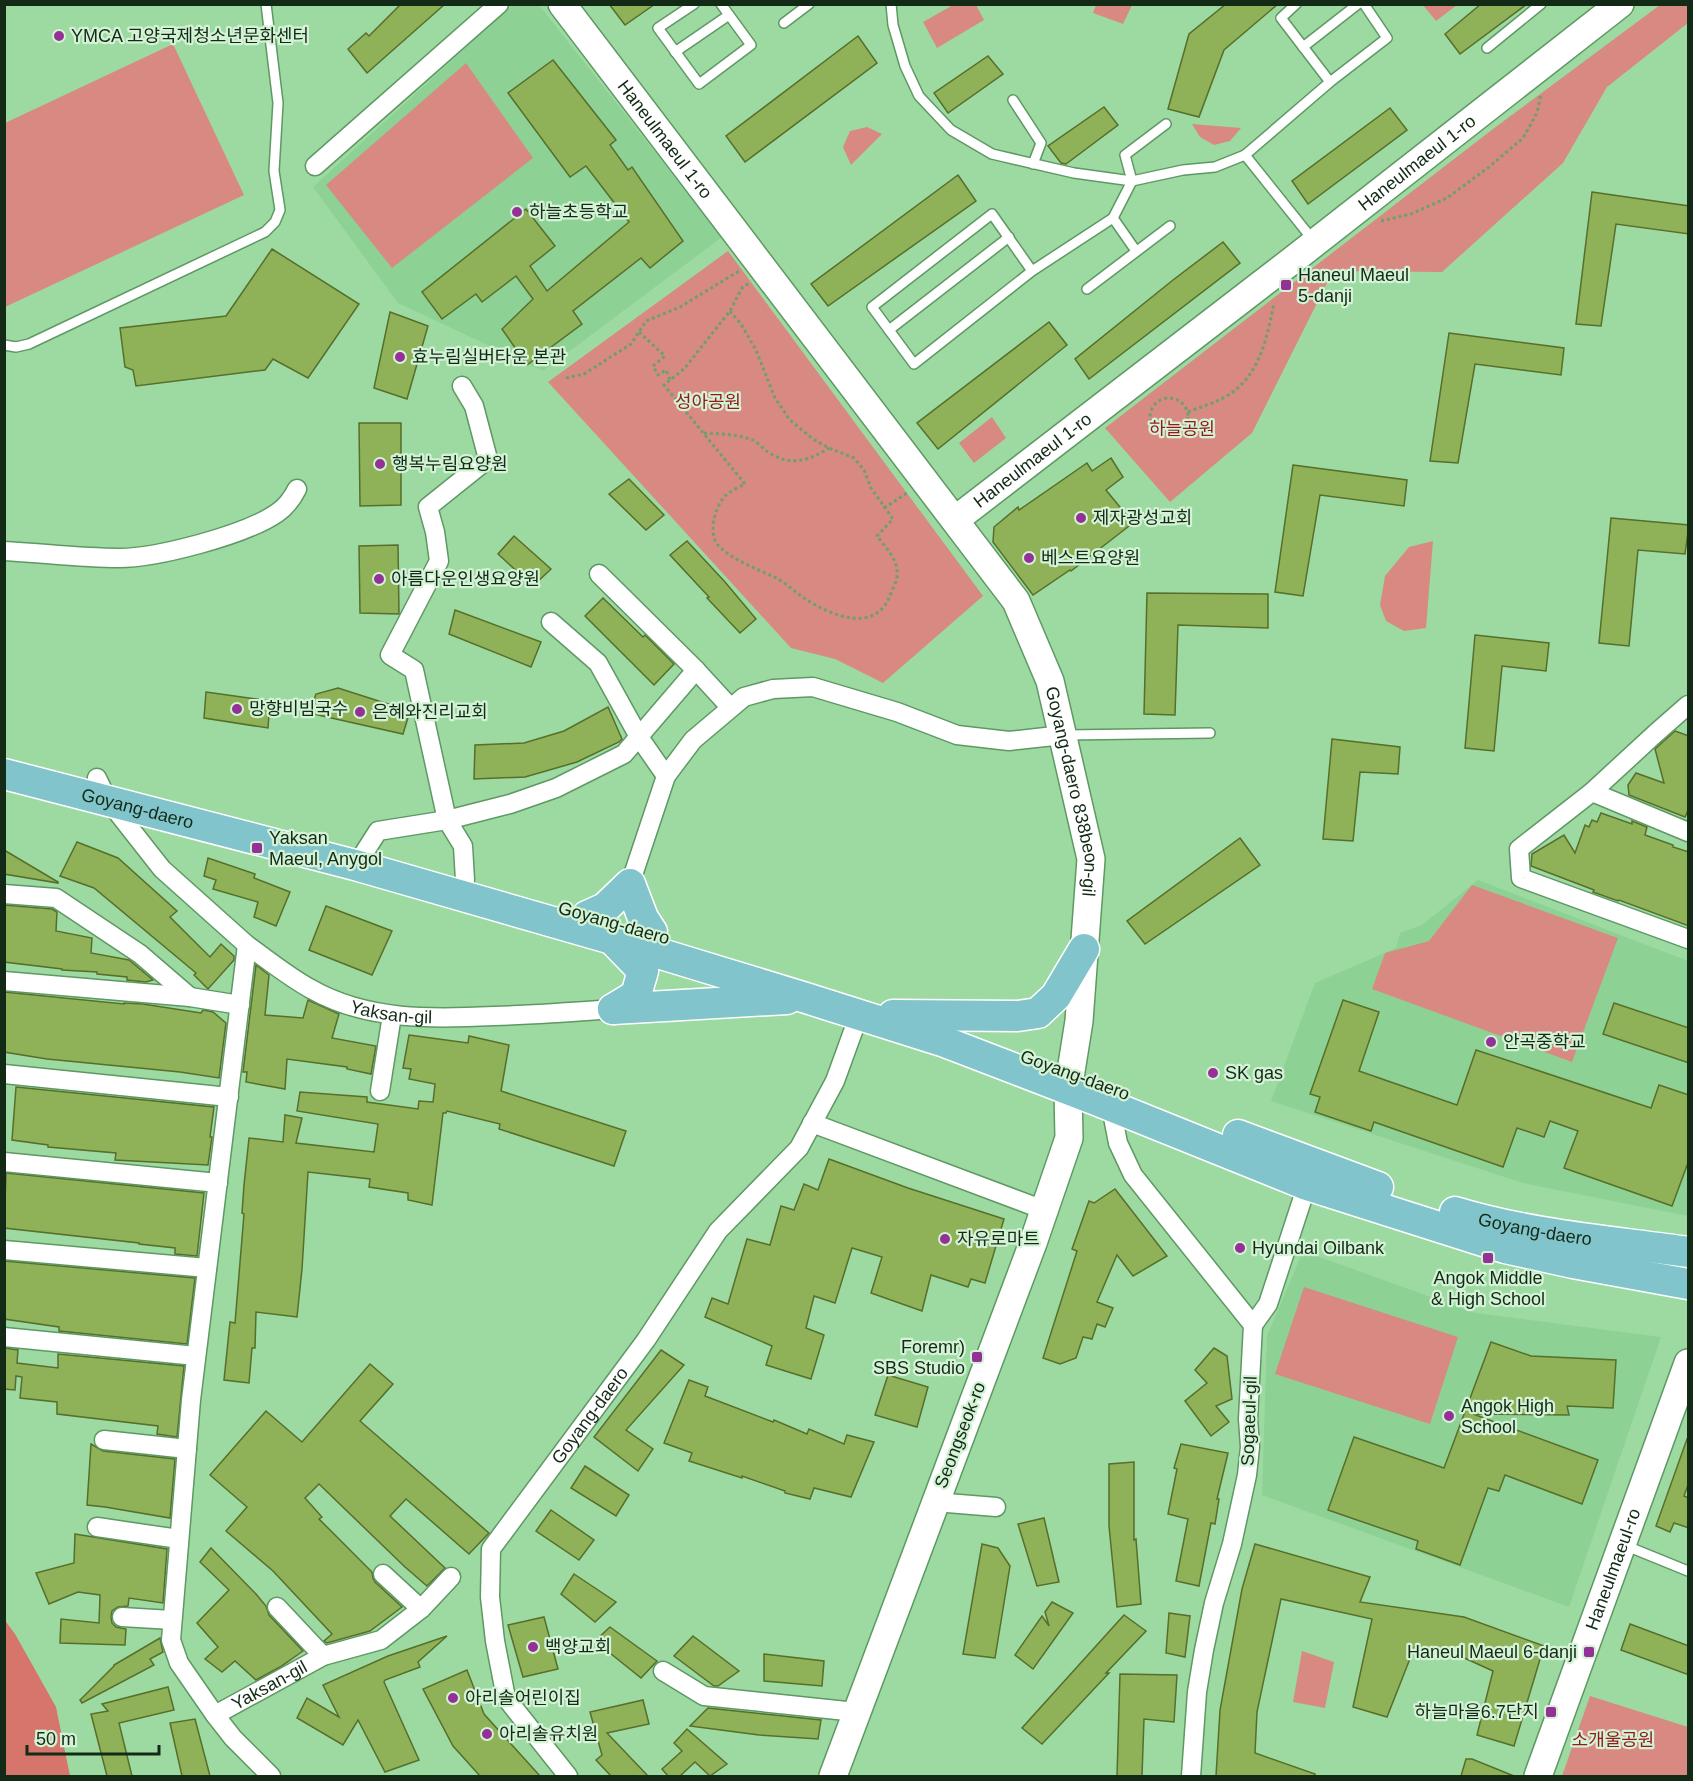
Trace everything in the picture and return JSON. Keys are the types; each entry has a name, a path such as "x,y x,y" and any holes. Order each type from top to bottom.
{"main road":[{"name":"Goyang-daero","path":"4,753 102,789 612,939 1069,1081 1476,1219 1581,1239 1689,1252"},
{"name":"Goyang-daero","path":"4,774 185,801 587,916 652,932 893,1015 1069,1081 1111,1107 1307,1185 1505,1248 1689,1284"},
{"path":"587,916 605,908 630,884 643,918 652,932"},
{"path":"612,939 643,971 636,995 613,1009"},
{"path":"893,1015 1018,1016 1038,1012 1056,996 1084,949"},
{"path":"613,1009 806,998"}],"street":[{"path":"315,166 499,4"},
{"name":"Haneulmaeul 1-ro","path":"562,4 955,520 1316,243 1620,4"},
{"path":"462,386 474,406 488,459 428,507 435,532 439,561 390,655 414,670 447,820 463,846 465,880"},
{"path":"4,551 120,558 162,552 203,543 259,523 285,507 297,489"},
{"name":"Goyang-daero 838beon-gil","path":"955,520 1016,601 1050,681 1091,859 1079,1021 1069,1081"},
{"path":"599,574 730,707"},
{"path":"550,622 598,663 639,737 666,776"},
{"path":"364,852 378,831 447,820 510,804 556,788 624,754 696,670"},
{"path":"630,884 666,776 693,740 744,697 773,689 813,687 897,712 957,735 1009,741 1063,735"},
{"path":"1688,707 1592,792 1519,849 1521,878 1689,939"},
{"path":"102,789 162,869 247,945"},
{"path":"1592,792 1689,832"},
{"path":"4,894 56,898 140,954 190,997"},
{"name":"Yaksan-gil","path":"265,1775 215,1715 179,1663 171,1640 196,1356 247,945 312,990 378,1013 414,1018 450,1018 537,1015 613,1009"},
{"path":"4,981 190,997 240,1005"},
{"path":"380,1091 392,1015"},
{"name":"Goyang-daero","path":"568,1776 506,1698 495,1641 490,1597 491,1549 646,1340 718,1231 799,1148 835,1081 859,1015"},
{"path":"4,1074 229,1097"},
{"name":"Seongseok-ro","path":"833,1776 1069,1138 1069,1081"},
{"path":"1111,1107 1118,1143 1133,1175 1253,1325 1268,1304 1307,1185"},
{"path":"812,1123 1044,1210"},
{"path":"4,1162 218,1183"},
{"path":"4,1250 207,1268"},
{"name":"Sogaeul-gil","path":"1191,1776 1197,1692 1204,1650 1214,1603 1232,1545 1250,1447 1248,1419 1253,1325"},
{"path":"4,1336 196,1356"},
{"name":"Haneulmaeul-ro","path":"1538,1776 1689,1363"},
{"path":"104,1440 187,1449"},
{"path":"935,1502 996,1507"},
{"path":"97,1527 179,1539"},
{"path":"383,1574 421,1609"},
{"name":"Yaksan-gil","path":"215,1715 323,1656 381,1640 421,1609 451,1577"},
{"name":"Yaksan-gil","path":"277,1607 323,1656"},
{"path":"122,1617 172,1620"},
{"path":"663,1671 704,1696 856,1712"}],"lane":[{"path":"4,345 16,347 29,344 265,232 275,222 280,210 274,171 278,103 266,4"},
{"path":"694,4 658,28 699,84 751,45 721,4"},
{"path":"784,23 809,4"},
{"path":"891,4 893,25 905,66 919,96 951,130 992,154 1074,173 1132,181 1183,170 1215,167 1245,155 1330,82 1388,38 1364,4"},
{"path":"1296,4 1281,18 1330,82"},
{"path":"1303,47 1358,4"},
{"path":"1486,48 1541,4"},
{"path":"675,52 729,15"},
{"path":"1013,100 1041,143 1033,164"},
{"path":"1032,271 992,214 872,307 914,364 1032,271 1113,218 1132,181 1125,155 1166,124"},
{"path":"1245,155 1316,243"},
{"path":"1113,218 1136,251"},
{"path":"1087,289 1170,226"},
{"path":"889,330 1009,237"},
{"path":"1063,735 1210,733"},
{"path":"1621,1544 1689,1571"}],"path":[{"path":"1380,221 1411,214 1447,198 1489,167 1523,138 1537,113 1541,86"},
{"path":"566,378 584,374 631,344 646,321 680,308 742,269"},
{"path":"730,311 741,324 756,350 775,398 790,420 813,439 854,458 864,470 871,488 893,519 877,536 894,559 897,575 889,599 878,614 858,620 842,617 805,599 781,580 742,562 719,548 712,530 714,516 725,496 744,483 664,385 684,369 730,311 742,288 751,282"},
{"path":"1188,412 1225,397 1246,380 1268,337 1275,297"},
{"path":"639,332 665,356 652,366 658,375 666,370 670,380"},
{"path":"1162,399 1175,399 1186,406 1188,412 1189,418 1184,430 1174,436 1161,435 1152,426 1150,420 1153,408 1162,399"},
{"path":"704,433 752,439 770,454 786,460 798,461 813,458 829,448"},
{"path":"884,508 913,488"}],"shaded area":[{"name":"하늘초등학교","path":"513,5 539,5 722,237 543,371 398,303 313,187"},
{"name":"안곡중학교","path":"1478,880 1688,961 1688,1216 1523,1183 1271,1101 1315,983 1396,948 1400,933 1422,925"},
{"name":"Angok High School","path":"1303,1251 1475,1313 1661,1337 1569,1607 1262,1495 1267,1336"},
{"path":"4,1619 15,1634 56,1707 70,1776 5,1776"}],"green space":[{"path":"1096,4 1132,5 1123,24 1093,13"},
{"path":"953,5 976,5 984,20 937,48 923,22"},
{"path":"1423,5 1457,5 1436,21"},
{"name":"하늘공원","path":"1660,5 1688,5 1688,23 1607,87 1563,163 1442,272 1333,271 1252,433 1170,502 1105,428 1493,129"},
{"path":"173,44 244,195 5,307 5,123"},
{"path":"466,63 533,158 392,268 326,185"},
{"path":"1192,124 1241,128 1230,141 1214,145 1200,137"},
{"path":"867,127 882,134 851,165 843,147 850,131"},
{"name":"성아공원","path":"728,251 983,596 883,683 835,659 791,648 548,382"},
{"path":"992,417 1006,438 974,463 959,443"},
{"path":"1433,541 1426,628 1404,631 1386,621 1380,605 1385,576 1409,547"},
{"path":"1472,885 1618,938 1572,1062 1372,989 1385,953 1429,941"},
{"path":"1304,1287 1458,1337 1430,1424 1275,1374"},
{"path":"1302,1651 1334,1662 1325,1708 1293,1702"},
{"name":"소개울공원","path":"1590,1696 1688,1727 1688,1776 1562,1776"}],"building":[{"path":"401,4 445,4 367,73 348,49 366,33 369,36"},
{"path":"609,4 655,4 625,25"},
{"path":"1226,4 1278,4 1224,50 1199,117 1168,109 1189,34"},
{"path":"1481,4 1527,4 1460,54 1445,34"},
{"path":"858,36 877,63 745,162 726,136"},
{"path":"988,56 1003,74 948,113 934,93"},
{"path":"553,60 616,140 610,145 628,170 632,167 683,241 650,268 641,258 573,311 582,324 527,365 502,329 533,299 516,276 482,302 476,294 442,319 422,292 526,209 555,246 530,266 547,291 629,222 586,166 570,177 508,93"},
{"path":"1104,107 1118,125 1066,164 1061,163 1048,146"},
{"path":"1390,108 1407,130 1308,204 1292,181"},
{"path":"958,175 976,201 828,306 811,284"},
{"path":"1592,192 1689,206 1689,234 1616,224 1601,326 1576,324"},
{"path":"1223,242 1240,263 1089,379 1075,359"},
{"path":"272,249 359,304 308,378 273,359 265,370 136,386 133,370 125,367 120,328 226,316"},
{"name":"효누림실버타운 본관","path":"390,312 428,326 407,399 374,388"},
{"path":"1049,322 1067,345 938,449 917,423"},
{"path":"1449,333 1564,348 1561,375 1475,364 1458,463 1430,461"},
{"name":"행복누림요양원","path":"359,423 401,423 401,505 360,506"},
{"name":"제자광성교회","path":"1111,458 1123,477 1106,490 1133,523 1071,571 1033,595 993,542 994,527 1018,507 1019,510 1087,463 1092,471"},
{"path":"1293,465 1407,480 1404,506 1320,495 1303,596 1275,592"},
{"path":"629,479 664,515 646,530 609,494"},
{"path":"1611,518 1689,525 1685,554 1638,550 1629,646 1599,643"},
{"path":"514,536 551,569 533,586 498,554"},
{"path":"687,541 756,619 740,633 670,555"},
{"name":"아름다운인생요양원","path":"398,545 399,614 360,613 359,546"},
{"path":"1147,593 1268,594 1268,628 1178,625 1175,715 1144,714"},
{"path":"603,598 674,664 654,685 585,616"},
{"path":"455,610 541,642 531,667 449,634"},
{"path":"1475,635 1549,643 1546,671 1502,666 1494,751 1465,748"},
{"name":"은혜와진리교회","path":"338,688 410,711 403,734 309,713 316,694"},
{"name":"망향비빔국수","path":"206,692 270,701 268,728 204,718"},
{"path":"608,707 622,739 619,742 577,762 525,777 474,779 475,745 524,743 564,731"},
{"path":"1675,731 1689,736 1689,808 1685,817 1629,795 1628,785 1636,773 1664,783 1655,749"},
{"path":"1332,739 1400,747 1398,774 1360,772 1353,841 1323,839"},
{"path":"1601,813 1647,827 1645,835 1689,852 1689,926 1593,892 1594,890 1531,866 1532,854 1564,835 1575,853 1585,825 1589,827 1592,820 1597,822"},
{"path":"1240,838 1260,865 1145,944 1127,921"},
{"path":"77,842 118,858 177,911 170,917 210,957 221,944 234,956 234,960 208,989 194,975 196,973 94,888 60,876"},
{"path":"4,850 58,882 58,883 4,874"},
{"path":"208,858 255,874 254,878 290,892 276,926 254,917 258,902 213,889 216,880 204,876"},
{"path":"4,905 52,909 57,912 56,931 92,938 91,953 129,960 153,980 146,982 127,980 127,977 97,974 97,972 4,962"},
{"path":"326,906 392,931 372,975 309,950"},
{"path":"256,965 269,975 265,1015 303,1018 308,1000 339,1014 332,1038 376,1046 371,1074 347,1069 347,1067 287,1059 285,1089 246,1082 247,1072 243,1072"},
{"path":"4,992 143,1004 201,1013 203,1010 213,1012 226,1023 219,1078 4,1052"},
{"path":"1343,1000 1379,1012 1359,1071 1457,1105 1476,1050 1651,1108 1659,1085 1689,1095 1689,1160 1672,1206 1564,1168 1578,1131 1550,1121 1544,1137 1517,1128 1503,1167 1374,1122 1371,1131 1315,1112 1320,1097 1310,1094"},
{"path":"1614,1003 1689,1028 1689,1063 1603,1034"},
{"path":"409,1035 468,1043 469,1036 509,1045 501,1091 626,1131 614,1166 499,1129 500,1124 447,1111 443,1113 432,1205 408,1200 408,1193 369,1187 370,1179 308,1172 297,1317 256,1312 255,1348 252,1348 249,1383 224,1380 230,1322 235,1323 249,1138 283,1142 285,1115 302,1118 296,1143 374,1152 378,1124 297,1111 300,1092 367,1097 367,1102 418,1109 419,1101 433,1102 435,1084 409,1079 411,1069 403,1068"},
{"path":"16,1087 214,1107 208,1165 115,1160 116,1153 48,1147 48,1145 12,1140"},
{"path":"829,1159 908,1188 1004,1219 985,1283 971,1279 968,1287 931,1275 922,1311 871,1293 882,1257 852,1248 835,1303 814,1296 806,1328 824,1335 811,1379 766,1365 772,1346 705,1317 712,1298 728,1304 747,1239 770,1245 781,1206 794,1210 804,1184 818,1190"},
{"path":"6,1173 204,1193 197,1256 175,1254 175,1248 4,1228"},
{"path":"1115,1189 1167,1256 1133,1276 1117,1255 1097,1302 1113,1308 1105,1327 1097,1324 1092,1339 1083,1337 1076,1358 1060,1364 1043,1358 1077,1251 1072,1249 1089,1201 1094,1203"},
{"path":"4,1261 195,1278 187,1344 59,1331 59,1327 4,1319"},
{"path":"1491,1342 1531,1356 1616,1360 1613,1408 1567,1406 1569,1415 1473,1414 1598,1460 1582,1504 1505,1475 1499,1491 1488,1488 1460,1565 1416,1549 1418,1541 1328,1510 1354,1437 1444,1468"},
{"path":"4,1348 18,1350 17,1363 58,1368 58,1354 184,1366 177,1437 157,1434 158,1426 57,1414 57,1402 20,1398 22,1377 16,1376 15,1390 4,1389"},
{"path":"1214,1348 1227,1356 1232,1399 1216,1406 1229,1422 1211,1436 1185,1401 1207,1383 1195,1370"},
{"path":"661,1350 684,1365 626,1430 653,1449 638,1471 594,1437"},
{"path":"370,1364 393,1384 360,1421 489,1533 469,1554 406,1499 390,1516 445,1568 427,1586 319,1484 305,1498 322,1517 319,1519 372,1572 375,1582 402,1607 370,1631 327,1643 324,1641 332,1634 273,1571 226,1531 247,1507 210,1475 266,1411 302,1442"},
{"path":"888,1375 928,1387 917,1427 875,1415"},
{"path":"689,1380 708,1387 705,1396 807,1434 809,1429 844,1444 847,1435 874,1442 851,1497 814,1488 810,1499 785,1493 785,1491 742,1476 742,1478 689,1461 692,1453 664,1443"},
{"path":"1687,1439 1689,1440 1689,1482 1684,1496 1689,1498 1689,1528 1674,1523 1670,1532 1656,1526"},
{"path":"91,1444 103,1451 175,1459 170,1518 87,1505"},
{"path":"1181,1444 1228,1453 1217,1499 1219,1499 1215,1524 1211,1523 1199,1586 1176,1581 1188,1519 1168,1514 1177,1469 1174,1468"},
{"path":"1134,1462 1134,1540 1136,1539 1141,1604 1117,1607 1109,1526 1109,1464"},
{"path":"585,1466 629,1495 616,1516 571,1488"},
{"path":"551,1510 594,1540 579,1560 536,1531"},
{"path":"1044,1518 1059,1582 1037,1586 1018,1524"},
{"path":"75,1534 167,1549 163,1603 129,1598 128,1606 118,1607 112,1611 112,1623 116,1627 126,1629 125,1645 60,1643 61,1619 99,1623 100,1595 78,1592 49,1604 36,1573 74,1563"},
{"path":"982,1544 998,1548 1010,1566 995,1658 963,1654"},
{"path":"1255,1544 1370,1577 1360,1602 1464,1617 1544,1646 1514,1746 1477,1735 1493,1671 1449,1651 1415,1646 1387,1717 1353,1707 1372,1619 1281,1599 1257,1712 1255,1753 1315,1774 1315,1776 1216,1776 1220,1710 1242,1589"},
{"path":"211,1548 256,1594 266,1606 269,1615 303,1651 256,1680 235,1661 222,1672 205,1659 218,1647 197,1623 229,1590 200,1562"},
{"path":"574,1574 616,1602 595,1622 561,1594"},
{"path":"1052,1602 1073,1613 1033,1669 1015,1655 1042,1616 1049,1626 1045,1612"},
{"path":"1169,1613 1190,1616 1185,1657 1166,1653"},
{"path":"1124,1615 1146,1631 1042,1744 1022,1728"},
{"name":"백양교회","path":"544,1617 558,1669 523,1677 508,1625"},
{"path":"1630,1624 1689,1646 1689,1675 1621,1650"},
{"path":"610,1627 657,1661 641,1678 595,1641"},
{"path":"447,1636 418,1662 420,1667 384,1682 419,1760 385,1772 358,1720 343,1745 297,1718 307,1698 339,1717 323,1685 388,1656"},
{"path":"693,1636 739,1671 718,1686 714,1686 674,1656"},
{"path":"160,1638 163,1652 150,1659 154,1665 82,1703 80,1700 114,1665"},
{"path":"764,1654 824,1661 822,1686 764,1681"},
{"path":"467,1670 484,1714 540,1776 480,1776 453,1746 423,1689"},
{"path":"1120,1674 1177,1675 1174,1722 1144,1719 1142,1776 1117,1776"},
{"path":"168,1687 174,1710 119,1723 132,1776 107,1776 91,1714 108,1711 102,1704"},
{"path":"643,1700 649,1724 607,1733 648,1776 611,1776 596,1760 602,1755 590,1712"},
{"path":"708,1708 821,1720 818,1739 759,1735 690,1726"},
{"path":"195,1719 210,1776 182,1776 170,1723"},
{"path":"687,1729 727,1764 710,1776 695,1762 680,1776 668,1776 662,1769 682,1751 674,1743"},
{"path":"1466,1759 1472,1759 1514,1776 1461,1776"}],"place":[{"name":"YMCA 고양국제청소년문화센터","path":"59,36"},
{"name":"하늘초등학교","path":"517,212"},
{"name":"Haneul Maeul 5-danji","path":"1286,285"},
{"name":"효누림실버타운 본관","path":"400,357"},
{"name":"행복누림요양원","path":"380,464"},
{"name":"제자광성교회","path":"1081,518"},
{"name":"베스트요양원","path":"1029,558"},
{"name":"아름다운인생요양원","path":"379,579"},
{"name":"망향비빔국수","path":"237,709"},
{"name":"은혜와진리교회","path":"360,712"},
{"name":"Yaksan Maeul, Anygol","path":"257,848"},
{"name":"안곡중학교","path":"1491,1042"},
{"name":"SK gas","path":"1213,1073"},
{"name":"자유로마트","path":"945,1239"},
{"name":"Hyundai Oilbank","path":"1240,1248"},
{"name":"Angok Middle & High School","path":"1488,1258"},
{"name":"Foremr) SBS Studio","path":"977,1357"},
{"name":"Angok High School","path":"1449,1416"},
{"name":"백양교회","path":"533,1647"},
{"name":"Haneul Maeul 6-danji","path":"1589,1652"},
{"name":"아리솔어린이집","path":"453,1698"},
{"name":"하늘마을6.7단지","path":"1551,1712"},
{"name":"아리솔유치원","path":"487,1734"}]}
